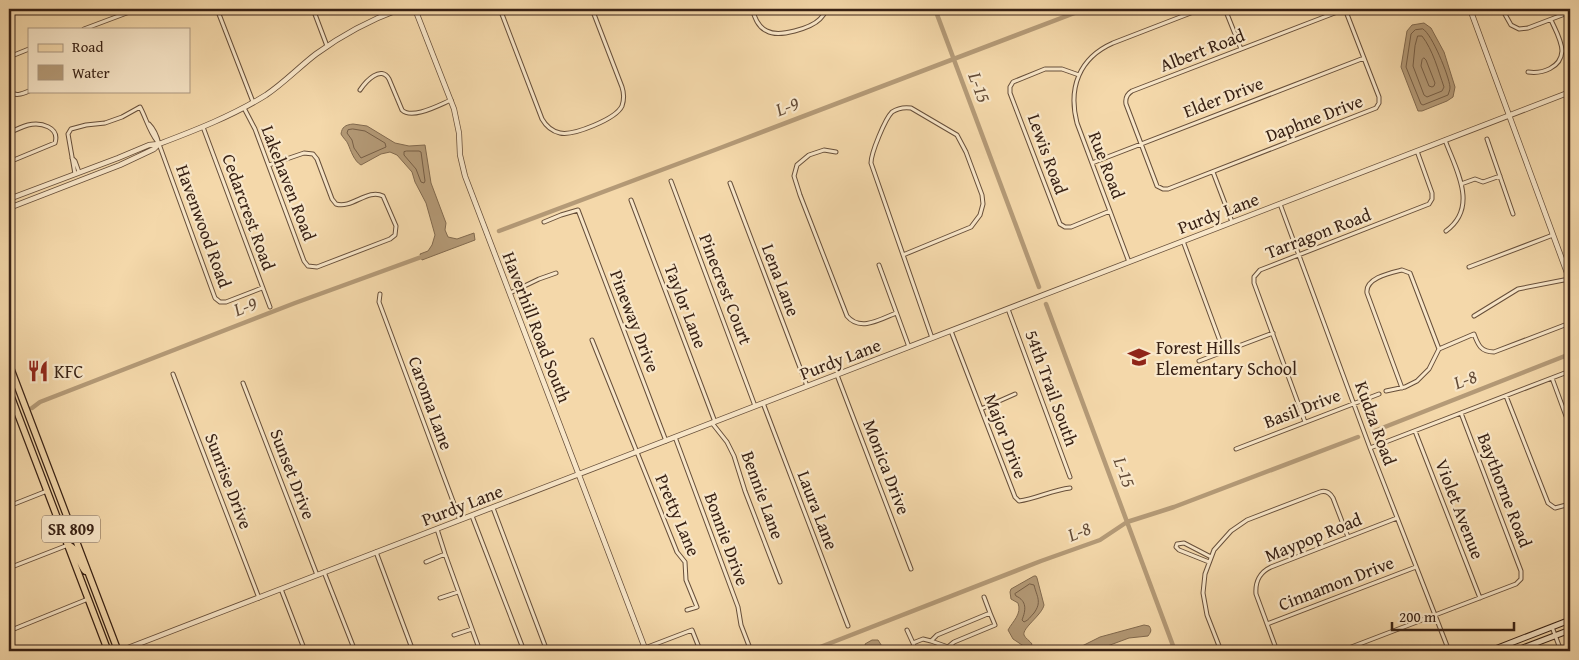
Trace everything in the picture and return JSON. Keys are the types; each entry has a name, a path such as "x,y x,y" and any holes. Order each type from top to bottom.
{"main road":[{"name":"SR 809","path":"9,366 119,651"},
{"name":"SR 809","path":"9,391 108,651"},
{"path":"26,435 31,442 39,445"},
{"path":"34,457 42,460 47,466"},
{"path":"62,530 67,536 75,538"},
{"path":"68,545 72,546 75,550 81,566 89,576"},
{"path":"1490,651 1570,620"},
{"path":"1515,651 1570,630"}],"street":[{"path":"217,9 253,102"},
{"path":"313,9 328,46"},
{"path":"9,199 149,145 159,144 203,127 244,108 274,89 328,46 364,24 400,9"},
{"name":"Haverhill Road South","path":"415,9 451,100 457,121 460,155 465,176 645,650"},
{"path":"500,9 545,124 552,130 564,134 612,117 622,107 624,97 622,87 592,9"},
{"path":"752,9 760,26 770,33 779,34 818,21 827,9"},
{"path":"1079,75 1091,57 1108,45 1201,9"},
{"path":"1226,9 1241,49"},
{"name":"Albert Road","path":"1140,144 1126,104 1126,98 1132,92 1346,9"},
{"name":"Daphne Drive","path":"1140,144 1155,184 1162,190 1376,108 1379,103 1379,97 1346,9"},
{"path":"1470,9 1570,280 1518,289 1474,316"},
{"path":"1502,9 1511,25 1519,29 1528,28 1570,12"},
{"path":"87,28 132,11"},
{"path":"1528,72 1546,70 1554,66 1559,59 1561,48 1551,20"},
{"path":"9,57 28,49"},
{"name":"Elder Drive","path":"1092,163 1364,58"},
{"name":"Lewis Road","path":"1079,75 1062,69 1050,68 1016,80 1010,87 1010,93 1058,221 1065,227 1071,226 1110,212"},
{"path":"360,90 366,81 375,75 383,73 389,79 405,113 419,113 451,100"},
{"name":"Rue Road","path":"1079,75 1074,96 1075,114 1129,262"},
{"path":"9,91 15,95 28,91"},
{"name":"Purdy Lane","path":"119,651 1570,92"},
{"path":"77,173 68,134 71,129 86,124 105,123 122,117 140,107 157,135 159,144"},
{"path":"903,255 971,227 980,215 982,204 982,195 966,152 957,135 908,107 898,109 890,115 872,153 871,160 873,173 932,338"},
{"name":"Lakehaven Road","path":"244,108 255,129 304,261 310,267 317,267 390,239 395,235 396,226 383,196 374,193 345,204 336,204 332,199 317,159 313,154 304,153 269,165"},
{"path":"9,133 28,125 45,125 51,128 56,138 55,144 9,162"},
{"name":"Cedarcrest Road","path":"203,127 270,307"},
{"path":"1488,139 1513,214"},
{"path":"1445,140 1464,196 1462,210 1455,223 1446,230"},
{"path":"9,208 120,165 154,149 159,144"},
{"name":"Havenwood Road","path":"159,144 215,298 220,302 226,302 262,288"},
{"path":"836,152 824,150 809,155 797,165 794,176 800,194 847,316 854,322 863,324 896,313"},
{"name":"Tarragon Road","path":"1305,422 1254,283 1254,277 1260,270 1429,204 1432,199 1432,193 1417,151"},
{"path":"1213,172 1232,222"},
{"path":"1461,184 1474,179 1483,182 1500,176"},
{"name":"Pinecrest Court","path":"671,182 755,406"},
{"name":"Lena Lane","path":"730,183 807,386"},
{"name":"Taylor Lane","path":"631,200 713,422"},
{"name":"Kudza Road","path":"1280,204 1370,448 1449,651"},
{"name":"Pineway Drive","path":"544,222 578,210 666,441"},
{"path":"1469,267 1553,234"},
{"path":"1183,241 1224,352"},
{"path":"879,265 909,347"},
{"path":"1402,388 1367,293 1367,287 1373,280 1405,270 1412,276 1439,349"},
{"path":"510,293 538,279 556,273"},
{"name":"Caroma Lane","path":"380,294 379,302 460,520"},
{"name":"54th Trail South","path":"1008,309 1070,477"},
{"path":"1386,391 1402,388 1417,381 1425,374 1439,349 1474,334 1481,349 1487,352 1494,352 1570,323"},
{"name":"Major Drive","path":"951,331 1015,497 1019,501 1048,492 1070,488"},
{"path":"1199,361 1272,333"},
{"path":"592,340 633,444 638,452"},
{"path":"1370,448 1570,371"},
{"name":"Sunrise Drive","path":"173,374 259,598"},
{"name":"Monica Drive","path":"837,375 911,569"},
{"path":"1552,378 1570,427"},
{"name":"Sunset Drive","path":"243,383 317,575"},
{"path":"981,409 1015,394"},
{"name":"Basil Drive","path":"1236,449 1379,394"},
{"path":"1506,396 1548,503 1555,508 1561,508 1570,504"},
{"name":"Laura Lane","path":"763,403 848,626"},
{"path":"9,413 16,410"},
{"name":"Baythorne Road","path":"1460,413 1522,576 1516,584 1480,598"},
{"name":"Bennie Lane","path":"713,422 734,456 745,491 780,582"},
{"name":"Violet Avenue","path":"1415,431 1480,598"},
{"name":"Bonnie Drive","path":"675,437 738,607 741,625 751,651"},
{"name":"Pretty Lane","path":"638,452 677,552 685,562 686,580 697,607 687,610"},
{"path":"9,506 47,491"},
{"path":"1221,651 1207,616 1204,584 1208,562 1231,531 1247,520 1320,492 1329,492 1348,537"},
{"path":"494,508 548,651"},
{"path":"472,516 524,651"},
{"name":"Maypop Road","path":"1277,651 1256,594 1256,585 1262,574 1272,566 1397,518"},
{"path":"437,529 480,651"},
{"path":"1208,562 1178,550 1177,544 1184,543 1211,557"},
{"path":"9,568 68,545"},
{"path":"376,552 413,651"},
{"path":"426,562 445,554"},
{"name":"Cinnamon Drive","path":"1266,624 1416,566"},
{"path":"324,572 354,651"},
{"path":"281,589 304,651"},
{"path":"440,598 458,592"},
{"path":"948,647 954,642 995,625 984,597"},
{"path":"1341,651 1480,598"},
{"path":"9,631 88,599"},
{"path":"931,641 937,635 990,613"},
{"path":"1552,627 1561,651"},
{"path":"454,635 472,628"},
{"path":"645,650 692,630 700,650"},
{"path":"907,630 916,651"},
{"path":"913,643 923,639 948,647 953,651"}],"water":[{"path":"1424,23 1431,28 1444,52 1455,87 1453,97 1447,101 1418,111 1401,67 1407,31 1412,25"},
{"path":"353,124 367,126 395,143 409,146 425,145 431,183 446,223 445,230 448,237 457,239 474,233 475,240 422,260 420,254 428,251 435,235 426,203 412,172 397,155 390,152 381,154 361,165 356,161 341,134 344,127"},
{"path":"1034,576 1037,578 1044,605 1040,613 1024,632 1024,635 1032,644 1030,649 1028,649 1013,639 1008,630 1019,611 1018,603 1011,599 1010,592 1011,589"},
{"path":"1144,625 1149,626 1151,629 1148,636 1129,638 1094,651 1072,651 1100,637"},
{"path":"872,640 878,640 885,651 866,651 865,644"}],"waterway":[{"name":"L-15","path":"935,9 1039,287"},
{"name":"L-9","path":"499,231 1085,9"},
{"name":"L-9","path":"32,408 40,402 295,303 427,255"},
{"name":"L-15","path":"1046,304 1175,651"},
{"name":"L-8","path":"1372,432 1570,354"},
{"name":"L-8","path":"810,651 1100,540 1127,522 1174,507 1358,437"}],"place":[{"name":"Forest Hills Elementary School","path":"1139,357"},
{"name":"KFC","path":"38,371"}]}
